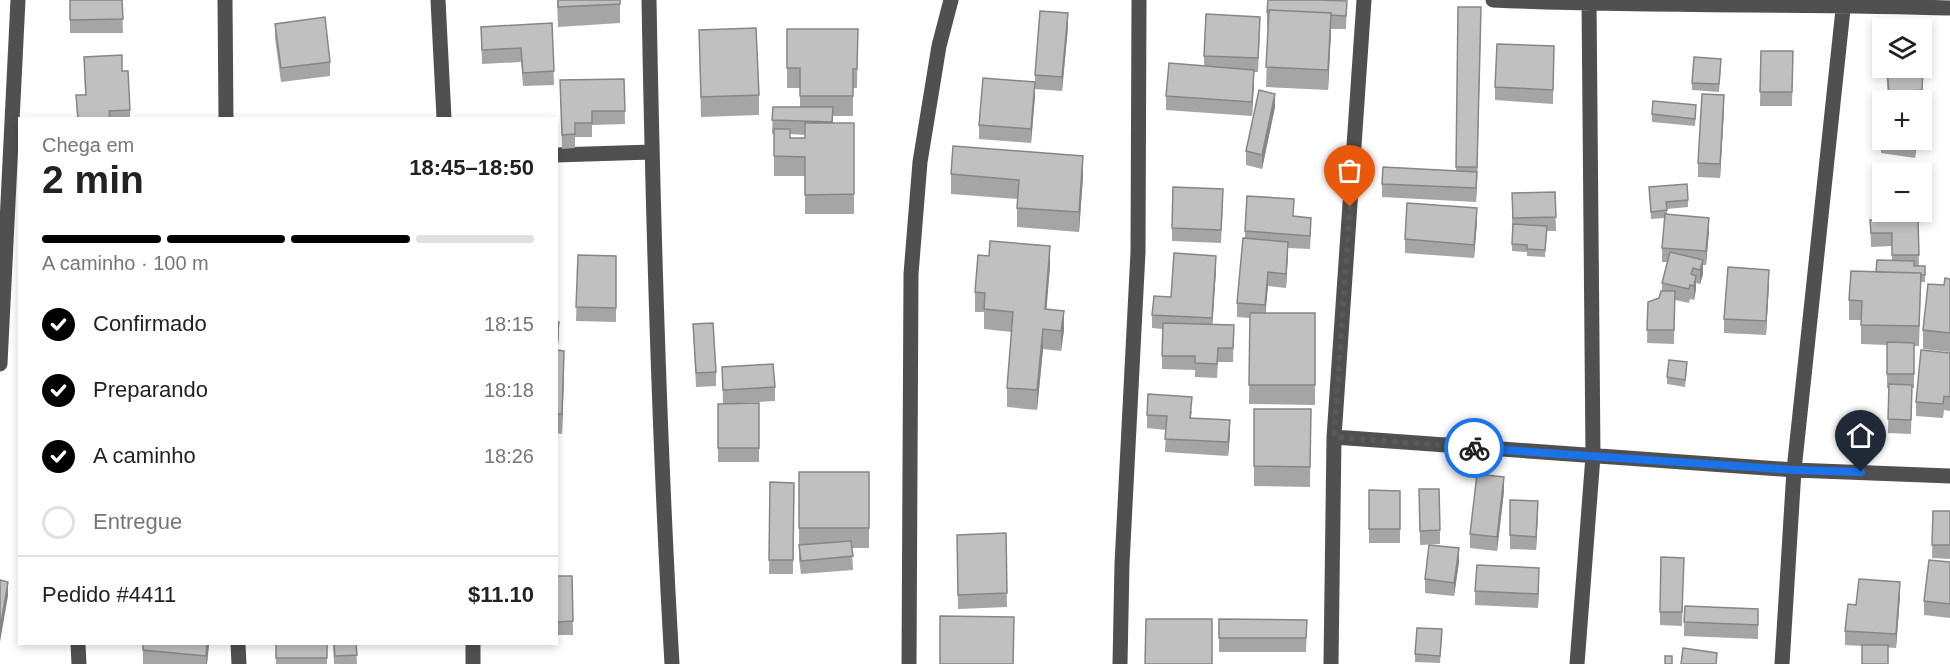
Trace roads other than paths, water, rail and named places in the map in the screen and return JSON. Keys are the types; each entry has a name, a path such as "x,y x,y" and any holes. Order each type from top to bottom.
{"street":[{"path":"0,364 18,0"},
{"path":"225,0 226,117"},
{"path":"438,0 444,117"},
{"path":"649,0 651,152 664,531 672,664"},
{"path":"909,664 911,274 920,162 939,46 951,0"},
{"path":"1120,664 1122,564 1138,252 1139,0"},
{"path":"1331,664 1334,437 1364,0"},
{"path":"1493,0 1844,2 1950,8"},
{"path":"1577,664 1593,456 1589,2"},
{"path":"1782,664 1794,470 1844,2"},
{"path":"558,155 651,152"},
{"path":"1334,437 1794,470 1950,476"},
{"path":"78,645 79,664"},
{"path":"238,645 239,664"},
{"path":"473,645 473,664"}]}
